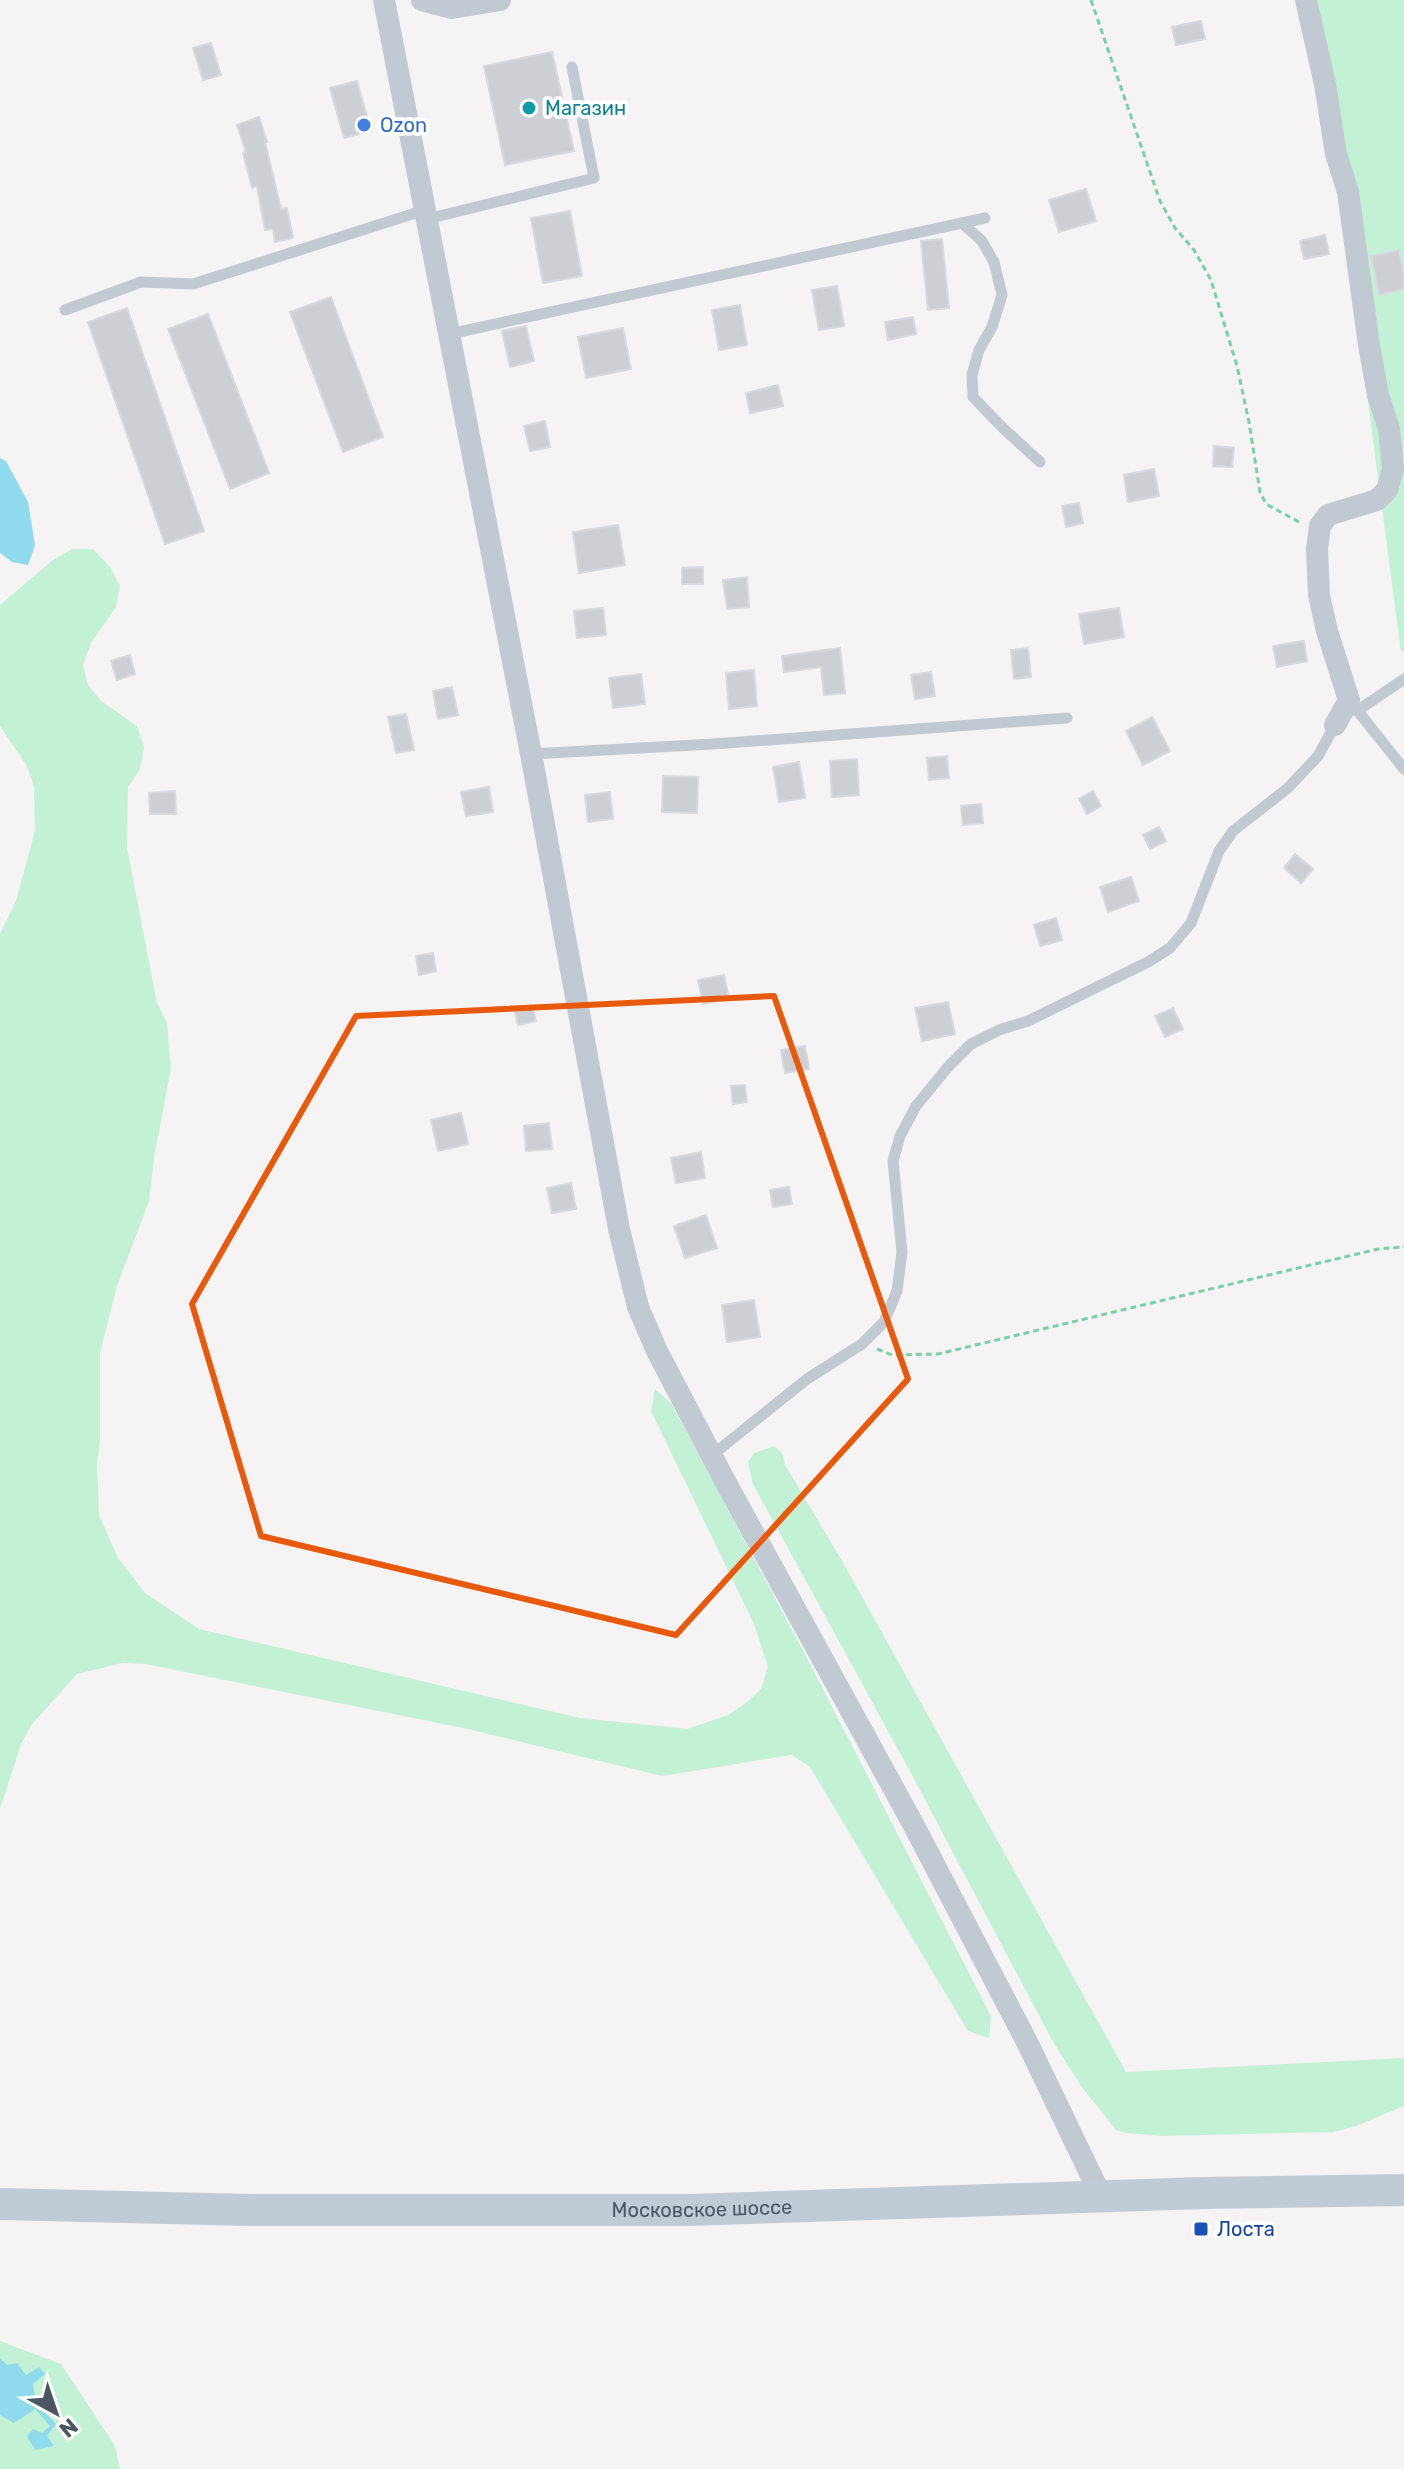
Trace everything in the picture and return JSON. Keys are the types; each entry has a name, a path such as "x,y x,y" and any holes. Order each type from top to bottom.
{"main road":[{"name":"Московское шоссе","path":"0,2204 250,2210 690,2210 1101,2196 1404,2190"}],"street":[{"path":"384,0 628,1272 638,1307 711,1456 927,1850 1028,2044 1101,2196"},
{"path":"422,0 452,8 500,0"},
{"path":"1306,0 1325,84 1336,154 1348,192 1369,345 1378,395 1389,429 1393,469 1387,490 1377,500 1328,515 1320,526 1317,549 1319,595 1327,631 1353,706 1335,725"}],"lane":[{"path":"65,310 141,282 193,284 426,215 594,178 572,67"},
{"path":"449,334 985,218"},
{"path":"962,223 982,241 994,262 1002,295 992,327 979,350 972,375 973,397 1040,462"},
{"path":"1404,679 1353,706 1404,769"},
{"path":"531,754 1067,718"},
{"path":"711,1456 807,1379 862,1344 884,1322 897,1291 902,1252 893,1161 900,1136 916,1106 948,1067 971,1044 999,1030 1028,1021 1170,948 1191,923 1219,851 1233,831 1288,788 1318,756 1335,725"}],"path":[{"path":"1091,0 1160,201 1211,280 1237,366 1260,492 1266,504 1283,515 1320,526"},
{"path":"862,1344 892,1355 938,1354 1362,1253 1404,1247"}],"highlighted area":[{"path":"774,996 908,1379 676,1635 261,1536 192,1304 356,1016"}],"green space":[{"path":"1315,0 1404,0 1404,651 1401,652"},
{"path":"72,549 93,549 110,567 120,586 116,607 91,643 83,665 88,685 101,701 137,726 144,747 140,769 128,787 127,848 157,1003 167,1023 171,1068 149,1201 117,1286 100,1353 99,1515 118,1558 145,1593 199,1629 580,1718 687,1729 728,1715 745,1704 761,1689 768,1667 754,1624 651,1411 655,1389 671,1403 808,1660 991,2016 989,2038 968,2031 810,1767 792,1755 662,1776 468,1729 145,1664 122,1663 77,1674 32,1724 21,1744 0,1809 0,934 16,901 35,831 34,787 27,766 0,726 0,605 53,560"},
{"path":"775,1446 783,1455 785,1465 845,1566 1126,2072 1404,2058 1404,2106 1333,2132 1163,2136 1116,2130 1081,2086 1052,2040 753,1484 748,1462 754,1453"},
{"path":"0,2341 61,2364 115,2446 120,2469 0,2469"}],"water":[{"path":"0,458 6,461 28,502 35,545 28,565 12,562 0,553"},
{"path":"0,2358 7,2365 17,2363 26,2375 39,2367 45,2374 33,2384 36,2403 56,2424 47,2436 54,2446 35,2450 27,2436 33,2429 42,2433 50,2426 35,2409 14,2423 0,2415"}],"building":[{"path":"1201,21 1205,39 1176,45 1172,27"},
{"path":"211,43 221,75 203,80 193,48"},
{"name":"Магазин","path":"552,52 574,151 505,165 484,66"},
{"path":"357,81 371,131 344,138 330,88"},
{"path":"259,117 281,209 287,208 293,238 275,242 273,229 265,230 257,186 252,188 243,153 246,152 237,125"},
{"path":"1086,189 1096,221 1059,232 1049,200"},
{"path":"570,211 582,276 543,283 531,218"},
{"path":"1325,235 1329,254 1304,259 1300,241"},
{"path":"942,239 949,308 928,310 921,241"},
{"path":"1399,250 1404,289 1379,295 1371,256"},
{"path":"837,286 844,326 819,330 812,290"},
{"path":"331,297 383,437 343,452 290,312"},
{"path":"740,305 747,345 719,350 712,310"},
{"path":"127,308 204,531 165,544 88,322"},
{"path":"208,314 269,473 230,489 168,329"},
{"path":"913,317 916,334 888,340 885,322"},
{"path":"526,326 534,361 510,367 502,331"},
{"path":"623,328 631,369 586,378 578,337"},
{"path":"778,385 783,406 750,413 746,393"},
{"path":"545,421 550,447 530,451 524,426"},
{"path":"1214,446 1234,448 1232,467 1213,466"},
{"path":"1154,469 1159,496 1128,502 1124,475"},
{"path":"1079,503 1083,523 1066,527 1062,506"},
{"path":"618,525 625,565 579,573 573,532"},
{"path":"703,567 703,584 682,584 682,568"},
{"path":"747,577 749,607 727,609 723,580"},
{"path":"603,608 606,635 577,638 574,611"},
{"path":"1119,608 1124,637 1084,644 1079,614"},
{"path":"1304,641 1307,661 1277,667 1273,646"},
{"path":"840,648 845,693 824,695 821,667 784,672 782,656"},
{"path":"1028,648 1031,677 1014,679 1011,650"},
{"path":"130,655 135,674 117,680 111,661"},
{"path":"754,670 757,706 729,709 726,673"},
{"path":"931,672 935,696 915,699 911,675"},
{"path":"641,674 645,704 613,708 609,678"},
{"path":"452,687 458,715 438,719 433,691"},
{"path":"406,714 414,750 396,753 388,717"},
{"path":"1152,717 1170,751 1143,765 1126,731"},
{"path":"947,756 949,778 929,780 927,758"},
{"path":"857,759 859,795 832,797 830,761"},
{"path":"799,762 805,798 779,802 773,767"},
{"path":"663,776 698,777 697,813 662,812"},
{"path":"489,787 493,812 466,816 461,792"},
{"path":"175,791 176,814 150,814 149,793"},
{"path":"1093,791 1101,806 1087,814 1079,799"},
{"path":"610,792 613,819 588,822 585,795"},
{"path":"981,804 983,823 963,825 961,806"},
{"path":"1159,827 1166,841 1150,849 1143,835"},
{"path":"1295,854 1313,869 1301,883 1284,868"},
{"path":"1131,877 1139,901 1108,912 1100,887"},
{"path":"1056,918 1062,940 1040,946 1034,925"},
{"path":"433,953 436,971 419,975 416,956"},
{"path":"724,975 729,999 703,1004 698,980"},
{"path":"948,1002 955,1034 922,1041 915,1008"},
{"path":"532,1005 536,1021 518,1025 514,1009"},
{"path":"1173,1008 1183,1029 1165,1037 1155,1016"},
{"path":"805,1046 809,1069 785,1073 781,1050"},
{"path":"745,1085 747,1102 733,1104 731,1086"},
{"path":"461,1113 468,1144 438,1151 431,1120"},
{"path":"549,1123 552,1149 526,1151 524,1126"},
{"path":"701,1152 705,1178 676,1183 671,1158"},
{"path":"571,1183 576,1209 552,1213 547,1188"},
{"path":"789,1187 792,1204 773,1207 770,1190"},
{"path":"706,1215 717,1248 685,1258 674,1226"},
{"path":"754,1300 760,1337 727,1342 722,1305"}],"place":[{"name":"Магазин","path":"529,108"},
{"name":"Ozon","path":"364,125"},
{"name":"Лоста","path":"1201,2229"}]}
